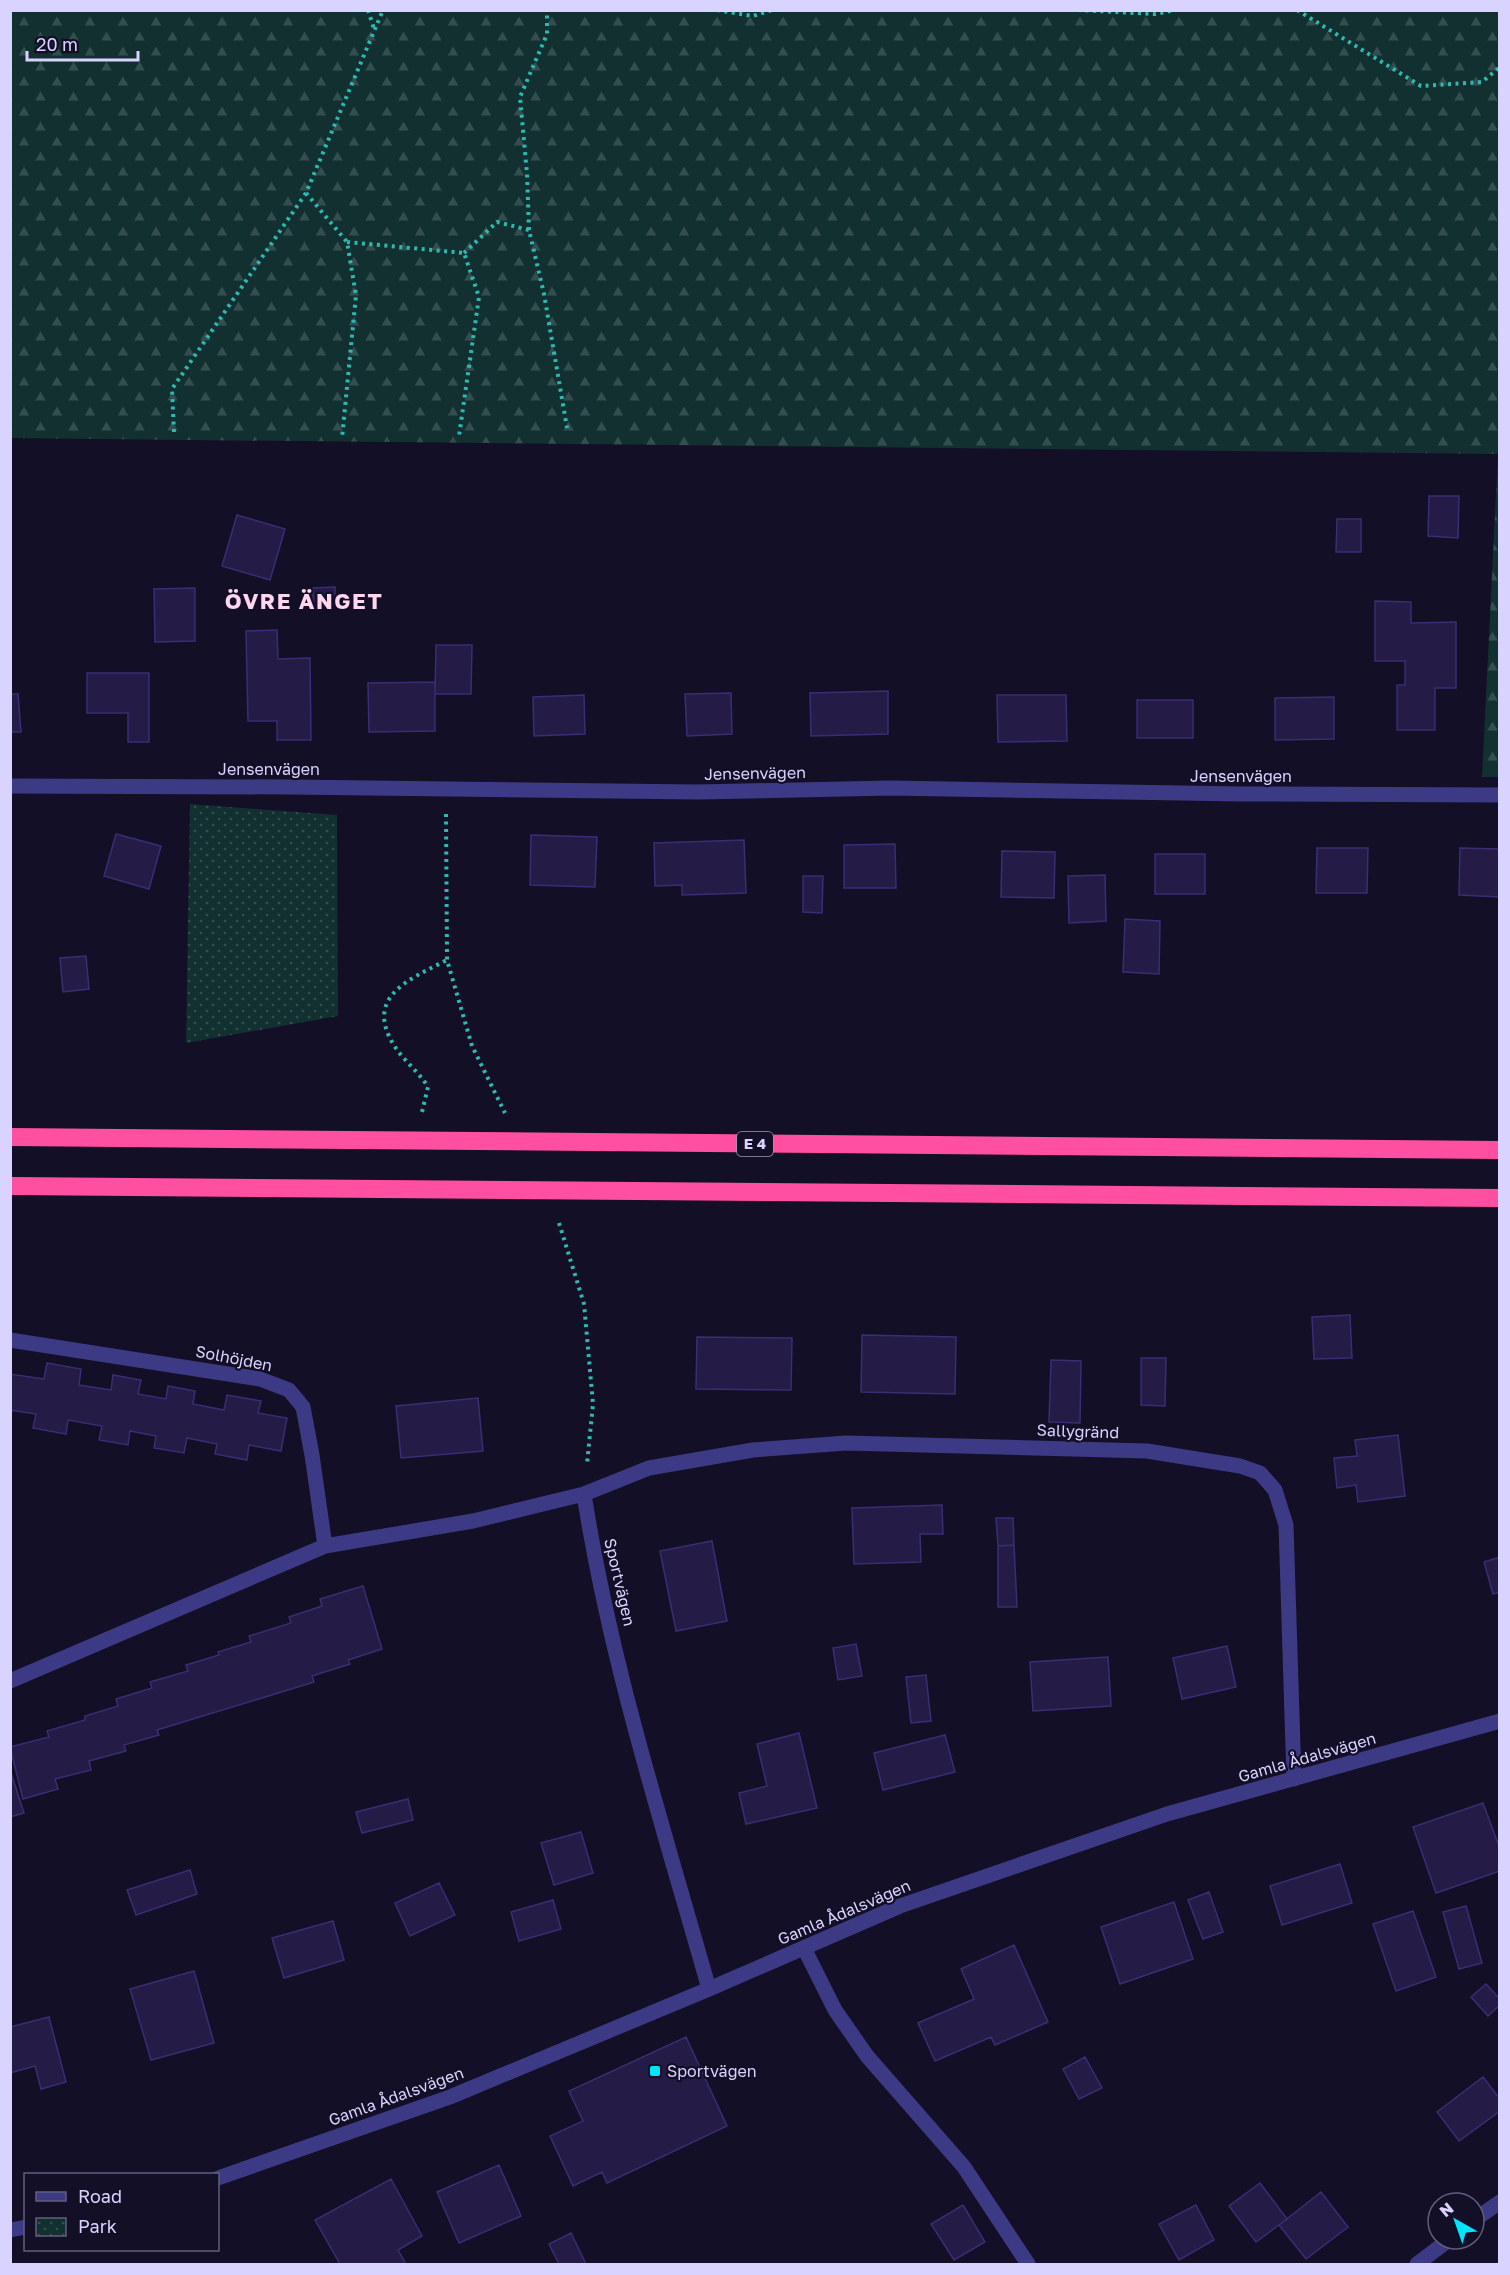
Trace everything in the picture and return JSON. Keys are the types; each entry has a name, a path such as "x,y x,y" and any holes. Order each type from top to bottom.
{"highway":[{"name":"E 4","path":"10,1137 1500,1150"},
{"path":"10,1186 1500,1198"}],"street":[{"name":"Jensenvägen","path":"10,786 698,792 890,788 1241,794 1500,795"},
{"name":"Solhöjden","path":"10,1340 260,1379 289,1390 303,1407 325,1546"},
{"name":"Sallygränd","path":"584,1494 649,1468 753,1450 846,1443 1147,1451 1240,1466 1260,1473 1275,1490 1286,1525 1294,1779"},
{"path":"10,1681 325,1546 473,1521 584,1494"},
{"name":"Sportvägen","path":"584,1494 595,1560 639,1742 709,1989"},
{"name":"Gamla Ådalsvägen","path":"219,2178 450,2097 900,1906 1167,1814 1500,1720"},
{"path":"804,1948 835,2010 867,2056 964,2167 1028,2265"},
{"path":"1486,2212 1500,2202"},
{"path":"1417,2265 1435,2251"}],"path":[{"path":"368,10 375,30"},
{"path":"174,432 172,389 306,193 383,10"},
{"path":"548,10 546,33 520,97 529,230 548,314 567,428"},
{"path":"717,10 753,16 772,10"},
{"path":"1078,10 1155,14 1176,10"},
{"path":"1297,10 1421,86 1482,82 1500,67"},
{"path":"306,193 347,242 356,295 342,438"},
{"path":"347,242 464,252 497,222 529,230"},
{"path":"459,436 479,297 464,252"},
{"path":"445,789 447,960 472,1046 505,1114"},
{"path":"403,1141 422,1112 428,1087 420,1073 396,1049 384,1027 385,1004 404,982 447,960"},
{"path":"559,1222 584,1304 593,1404 584,1494"}],"green space":[{"path":"11,10 1499,11 1499,777 1482,777 1498,454 11,438"},
{"path":"190,804 337,815 338,1016 186,1043"}],"building":[{"path":"1429,496 1459,496 1458,538 1428,536"},
{"path":"237,515 285,529 270,580 222,566"},
{"path":"1337,519 1361,519 1361,552 1336,552"},
{"path":"335,587 335,605 313,606 313,588"},
{"path":"195,588 195,641 155,642 154,589"},
{"path":"1375,601 1411,602 1411,623 1456,622 1456,688 1435,688 1435,730 1397,730 1397,685 1405,685 1405,661 1375,661"},
{"path":"277,630 278,659 310,658 311,740 277,740 277,721 248,721 246,631"},
{"path":"436,645 472,645 471,694 435,694"},
{"path":"87,673 149,673 149,742 128,742 128,713 87,713"},
{"path":"435,682 435,731 369,732 368,683"},
{"path":"888,691 888,734 811,736 810,693"},
{"path":"731,693 732,734 687,736 685,694"},
{"path":"10,694 18,694 21,732 10,732"},
{"path":"584,695 585,734 534,736 533,697"},
{"path":"997,695 1066,695 1067,741 998,742"},
{"path":"1334,697 1334,739 1275,740 1275,698"},
{"path":"1137,700 1193,700 1193,738 1137,738"},
{"path":"116,834 161,846 149,889 104,876"},
{"path":"531,835 597,837 595,887 530,885"},
{"path":"744,840 746,893 682,895 682,885 655,886 654,843"},
{"path":"895,844 896,888 844,888 844,845"},
{"path":"1317,848 1368,848 1367,893 1316,893"},
{"path":"1460,848 1500,849 1500,897 1459,895"},
{"path":"1002,851 1055,852 1054,898 1001,897"},
{"path":"1155,854 1205,854 1205,894 1155,894"},
{"path":"1105,875 1106,921 1069,923 1068,876"},
{"path":"803,876 823,876 822,913 803,912"},
{"path":"1125,919 1160,921 1159,974 1123,972"},
{"path":"86,956 89,989 63,992 60,958"},
{"path":"1350,1315 1352,1358 1314,1359 1312,1317"},
{"path":"862,1335 956,1337 955,1394 861,1392"},
{"path":"697,1337 792,1338 791,1390 696,1389"},
{"path":"1141,1358 1166,1358 1165,1406 1141,1405"},
{"path":"1051,1360 1081,1361 1080,1423 1049,1422"},
{"path":"47,1363 81,1369 79,1385 111,1390 113,1375 141,1380 138,1394 166,1399 168,1386 195,1391 193,1404 224,1410 227,1395 261,1401 258,1413 287,1418 281,1451 249,1445 247,1460 215,1454 217,1444 187,1438 184,1453 154,1448 156,1436 130,1431 128,1445 99,1440 102,1426 68,1420 66,1434 33,1428 36,1414 10,1410 10,1374 44,1379"},
{"path":"478,1398 483,1451 401,1458 396,1406"},
{"path":"1398,1435 1405,1496 1358,1502 1356,1485 1337,1488 1334,1458 1357,1456 1355,1440"},
{"path":"942,1505 943,1534 920,1534 921,1562 854,1564 852,1508"},
{"path":"996,1518 1013,1518 1014,1545 998,1546"},
{"path":"712,1541 727,1621 676,1631 660,1551"},
{"path":"1014,1545 1017,1607 998,1607 998,1546"},
{"path":"1500,1557 1500,1592 1493,1594 1484,1562"},
{"path":"363,1586 382,1649 348,1660 350,1664 312,1676 314,1682 157,1730 159,1735 124,1745 126,1751 89,1761 91,1770 55,1779 58,1789 23,1799 10,1747 49,1737 47,1731 85,1720 85,1716 118,1706 116,1699 152,1688 150,1682 188,1671 186,1665 251,1642 249,1636 291,1623 289,1617 322,1606 320,1599"},
{"path":"856,1644 862,1676 838,1680 833,1648"},
{"path":"1227,1646 1236,1687 1182,1699 1173,1658"},
{"path":"1108,1657 1111,1706 1033,1711 1030,1662"},
{"path":"926,1675 931,1721 911,1723 906,1677"},
{"path":"799,1733 817,1808 746,1824 739,1793 767,1786 757,1744"},
{"path":"945,1735 955,1772 883,1790 874,1753"},
{"path":"10,1774 24,1813 10,1817"},
{"path":"408,1799 413,1820 362,1833 356,1812"},
{"path":"1483,1803 1500,1849 1500,1871 1436,1893 1413,1827"},
{"path":"581,1832 593,1873 554,1885 541,1843"},
{"path":"1340,1864 1352,1903 1282,1925 1270,1886"},
{"path":"190,1870 197,1894 136,1915 127,1890"},
{"path":"439,1883 455,1915 410,1936 395,1903"},
{"path":"1209,1892 1223,1932 1203,1939 1188,1900"},
{"path":"553,1900 561,1929 519,1941 511,1912"},
{"path":"1174,1902 1193,1959 1120,1984 1101,1927"},
{"path":"1466,1906 1482,1963 1459,1969 1443,1912"},
{"path":"1413,1911 1436,1977 1396,1991 1373,1924"},
{"path":"333,1921 344,1960 284,1978 272,1938"},
{"path":"1014,1945 1048,2022 995,2045 991,2037 935,2061 918,2023 974,1999 961,1969"},
{"path":"194,1971 214,2043 151,2060 130,1989"},
{"path":"1486,1984 1500,1999 1500,2005 1488,2016 1471,1997"},
{"path":"49,2017 66,2082 41,2089 35,2066 10,2073 10,2027"},
{"path":"686,2037 727,2126 607,2183 602,2172 573,2186 550,2136 583,2121 569,2091"},
{"path":"1085,2057 1102,2088 1079,2099 1063,2069"},
{"path":"1483,2077 1500,2099 1500,2111 1459,2141 1437,2112"},
{"path":"499,2165 521,2216 459,2243 437,2192"},
{"path":"391,2179 422,2236 398,2250 406,2264 340,2264 315,2220"},
{"path":"1260,2183 1287,2219 1256,2242 1229,2206"},
{"path":"1321,2192 1348,2227 1306,2259 1279,2225"},
{"path":"963,2205 985,2242 954,2260 931,2224"},
{"path":"1196,2205 1214,2240 1179,2260 1159,2224"},
{"path":"571,2233 586,2264 559,2264 549,2244"}],"place":[{"name":"Sportvägen","path":"655,2071"}],"district":[{"name":"ÖVRE ÄNGET","path":"304,601"}]}
